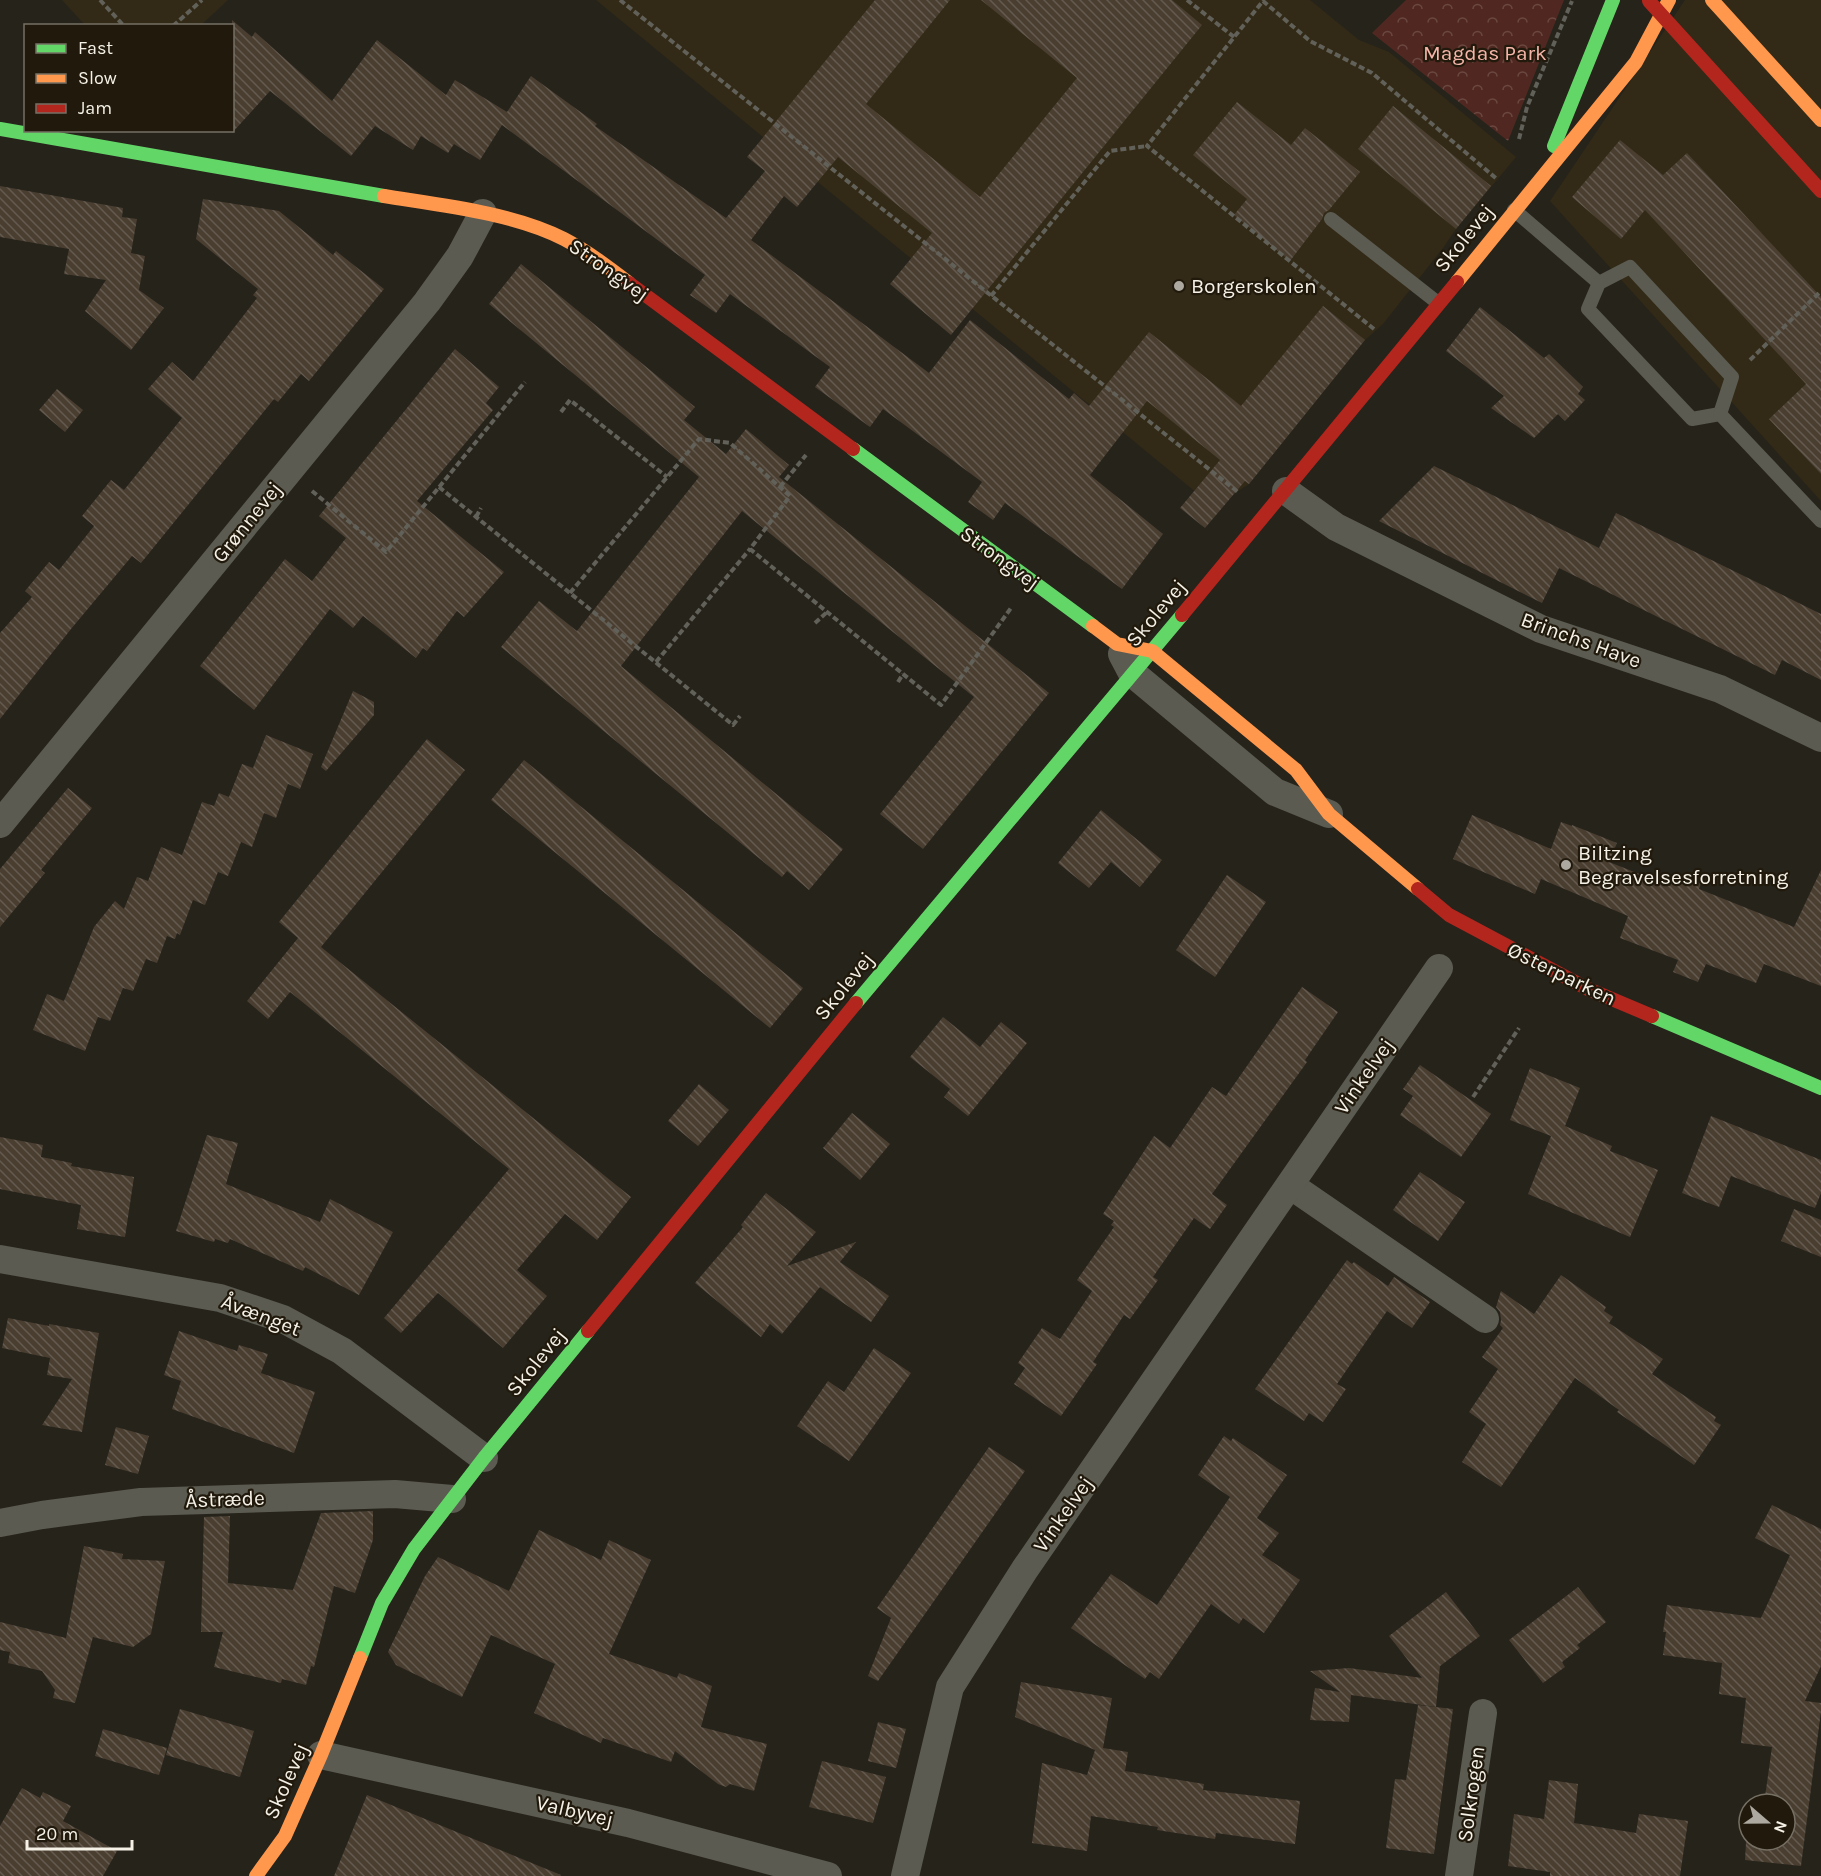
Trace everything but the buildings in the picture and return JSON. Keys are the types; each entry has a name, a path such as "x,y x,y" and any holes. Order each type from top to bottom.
{"street":[{"name":"Skolevej","path":"1543,173 1613,0"},
{"path":"1648,0 1821,191"},
{"name":"Skolevej","path":"256,1876 285,1836 321,1755 382,1603 414,1549 484,1458 924,921 1286,490 1636,62 1662,17 1669,0"},
{"path":"1712,0 1821,120"},
{"name":"Strongvej","path":"0,129 483,213 535,227 563,238 591,254 1117,644 1152,651"},
{"name":"Grønnevej","path":"0,824 428,302 460,256 483,213"},
{"name":"Brinchs Have","path":"1286,490 1336,527 1541,629 1720,689 1821,738"},
{"name":"Strongvej","path":"1117,644 1132,673"},
{"name":"Østerparken","path":"1152,651 1296,770 1329,814 1449,915 1588,989 1821,1088"},
{"name":"Østerparken","path":"1132,673 1275,792 1329,814"},
{"name":"Vinkelvej","path":"905,1876 950,1687 1025,1569 1439,968"},
{"path":"1290,1185 1485,1319"},
{"name":"Åvænget","path":"0,1259 220,1298 283,1319 342,1350 484,1458"},
{"name":"Åstræde","path":"0,1523 141,1502 395,1494 452,1499"},
{"name":"Solkrogen","path":"1459,1876 1483,1713"},
{"name":"Valbyvej","path":"321,1755 628,1823 828,1876"}],"lane":[{"path":"1518,205 1599,282"},
{"path":"1331,219 1438,303"},
{"path":"1629,267 1732,377 1720,414 1692,419 1588,309 1599,282 1629,267"},
{"path":"1720,414 1821,521"}],"path":[{"path":"100,0 122,24"},
{"path":"175,24 202,0"},
{"path":"620,0 1266,514"},
{"path":"1187,0 1234,37"},
{"path":"991,296 1110,151 1147,146 1263,1 1310,40 1372,73 1518,205"},
{"path":"1147,146 1400,350"},
{"path":"1732,377 1821,291"},
{"path":"289,471 386,552 525,382"},
{"path":"561,412 570,400 667,477"},
{"path":"570,593 699,439 730,443 790,496 750,549 656,662"},
{"path":"439,487 734,725 740,716"},
{"path":"476,517 481,508"},
{"path":"750,549 940,705 1031,580"},
{"path":"815,623 827,612"},
{"path":"898,682 903,674"},
{"path":"1473,1097 1519,1028"}],"shaded area":[{"path":"62,0 228,0 202,24 84,24"},
{"name":"Borgerskolen","path":"596,0 1310,0 1359,40 1389,52 1516,157 1456,229 1383,324 1365,340 1249,484 1214,507"},
{"path":"1685,0 1821,0 1821,501 1550,201"}],"green space":[{"name":"Magdas Park","path":"1406,0 1564,0 1508,141 1372,33"}],"traffic: fast":[{"path":"1554,146 1613,0"},
{"path":"0,129 384,196"},
{"path":"853,449 1093,626"},
{"path":"856,1003 1182,615"},
{"path":"1652,1016 1821,1088"},
{"path":"360,1658 382,1603 414,1549 484,1458 588,1331"}],"traffic: slow":[{"path":"1457,282 1636,62 1669,0"},
{"path":"1712,0 1821,120"},
{"path":"384,196 500,216 544,230 581,249 629,283"},
{"path":"1093,626 1117,644 1152,651 1296,770 1329,814 1418,889"},
{"path":"256,1876 285,1836 360,1658"}],"traffic: jam":[{"path":"1649,1 1821,191"},
{"path":"1182,615 1457,282"},
{"path":"629,283 853,449"},
{"path":"1418,889 1449,915 1588,989 1652,1016"},
{"path":"588,1331 856,1003"}],"place":[{"name":"Borgerskolen","path":"1179,286"},
{"name":"Biltzing Begravelsesforretning","path":"1566,865"}]}
